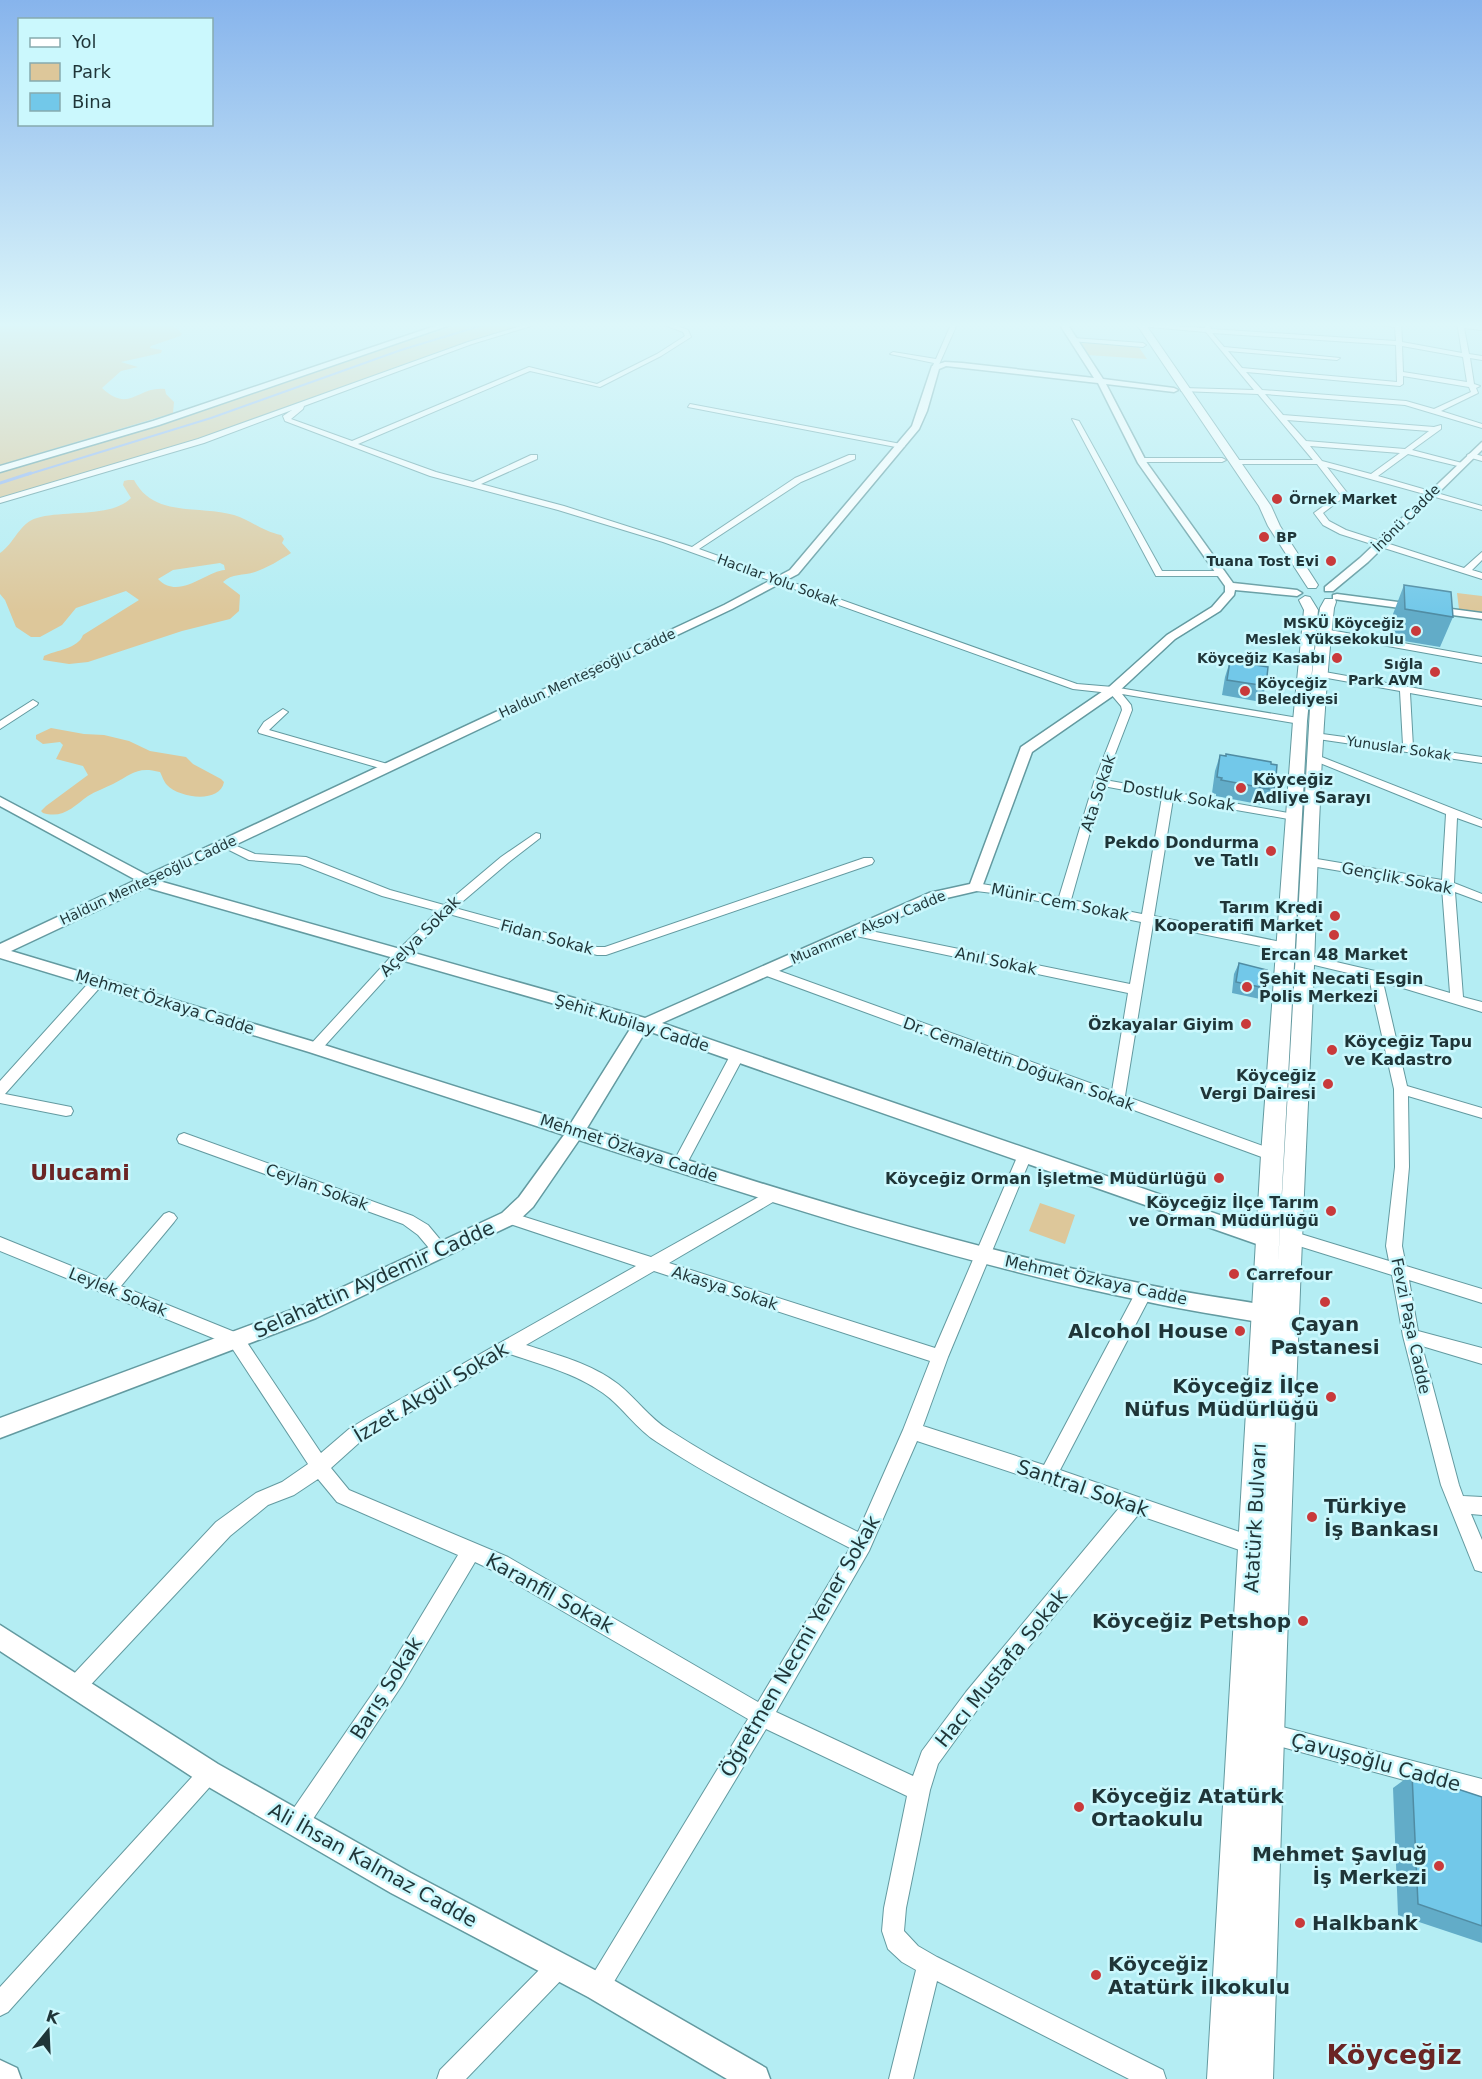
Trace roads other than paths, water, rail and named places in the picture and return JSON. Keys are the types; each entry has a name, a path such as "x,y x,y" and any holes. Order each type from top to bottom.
{"main road":[{"name":"Atatürk Bulvarı","path":"1197,419 1255,509 1274,526"},
{"name":"Atatürk Bulvarı","path":"1202,419 1265,506 1311,610 1311,862 1296,953 1272,1155 1280,1238 1265,1314 1225,2079"},
{"path":"1305,593 1318,603 1332,596"},
{"name":"Atatürk Bulvarı","path":"1255,2079 1271,1734 1280,1238 1296,953 1294,817 1310,738 1327,608 1332,596"}],"street":[{"path":"0,469 168,419"},
{"path":"0,501 201,441 261,419"},
{"name":"Hacılar Yolu Sokak","path":"287,419 417,469 572,511 694,549 1076,687 1113,690 1310,738"},
{"path":"352,444 411,419"},
{"path":"756,419 901,446"},
{"name":"Haldun Menteşeoğlu Cadde","path":"0,952 145,880 781,581 798,568 901,446 920,419"},
{"path":"976,887 1026,750 1113,690 1171,637 1223,603 1230,593 1230,586 1142,460 1120,419"},
{"path":"1284,419 1344,494 1318,513 1326,523 1379,544 1482,576"},
{"path":"1308,419 1435,429"},
{"path":"1371,478 1449,419"},
{"path":"1459,419 1482,426"},
{"path":"1075,421 1159,574 1222,574"},
{"path":"1304,443 1407,451 1459,465"},
{"name":"İnönü Cadde","path":"1332,596 1379,544 1482,445"},
{"path":"1471,455 1482,459"},
{"path":"473,485 534,457"},
{"path":"694,549 798,480 852,457"},
{"path":"1142,460 1222,460"},
{"path":"1235,462 1318,462 1482,508"},
{"path":"1466,572 1482,555"},
{"path":"1230,586 1305,593"},
{"path":"1332,596 1482,616"},
{"path":"1324,632 1482,660"},
{"path":"1319,674 1482,703"},
{"name":"Ata Sokak","path":"1064,902 1099,782 1127,710 1126,705 1113,690"},
{"path":"1405,690 1408,749"},
{"path":"0,726 33,703"},
{"path":"283,712 263,731 387,767"},
{"path":"1310,738 1452,812 1482,824"},
{"name":"Yunuslar Sokak","path":"1310,738 1482,760"},
{"name":"Dostluk Sokak","path":"1099,782 1294,817"},
{"path":"1117,1101 1168,794"},
{"name":"Şehit Kubilay Cadde","path":"2,804 145,880 170,890 646,1024 1025,1155 1280,1238"},
{"path":"1452,812 1448,885 1457,998"},
{"name":"Açelya Sokak","path":"315,1048 444,909 481,876 536,836"},
{"name":"Fidan Sokak","path":"224,844 253,857 302,860 368,887 597,951 606,951 868,861"},
{"name":"Gençlik Sokak","path":"1311,862 1448,885 1482,898"},
{"name":"Münir Cem Sokak","path":"976,887 1148,919 1296,953 1482,1007"},
{"name":"Muammer Aksoy Cadde","path":"576,1131 630,1041 646,1024 934,896 976,887"},
{"name":"Anıl Sokak","path":"856,932 1136,990"},
{"name":"Mehmet Özkaya Cadde","path":"0,952 315,1048 773,1195 984,1256 1144,1293 1265,1314"},
{"name":"Dr. Cemalettin Doğukan Sokak","path":"766,971 1117,1101 1272,1155"},
{"name":"Fevzi Paşa Cadde","path":"1375,975 1401,1089 1402,1167 1394,1246 1411,1336 1450,1485 1482,1563"},
{"path":"0,1090 98,981"},
{"path":"679,1165 737,1056"},
{"path":"1401,1089 1482,1113"},
{"path":"0,1098 66,1111"},
{"name":"Selahattin Aydemir Cadde","path":"0,1428 309,1312 509,1218 526,1202 576,1131"},
{"name":"Ceylan Sokak","path":"184,1139 408,1220 423,1230 440,1249"},
{"name":"Öğretmen Necmi Yener Sokak","path":"598,1987 762,1716 862,1544 912,1431 940,1357 1025,1155"},
{"name":"İzzet Akgül Sokak","path":"76,1686 223,1529 262,1499 288,1489 321,1467 355,1435 773,1195"},
{"path":"109,1288 169,1218"},
{"name":"Akasya Sokak","path":"509,1218 940,1357"},
{"path":"1280,1238 1399,1270 1482,1296"},
{"name":"Leylek Sokak","path":"0,1244 236,1340"},
{"path":"1048,1475 1144,1293"},
{"path":"1411,1336 1482,1356"},
{"name":"Karanfil Sokak","path":"236,1340 335,1489 354,1503 472,1550 533,1581 762,1716 919,1790"},
{"path":"508,1346 598,1380 623,1399 642,1421 670,1441 732,1478 862,1544"},
{"name":"Santral Sokak","path":"912,1431 1254,1546"},
{"path":"1458,1504 1482,1506"},
{"name":"Hacı Mustafa Sokak","path":"1134,1506 939,1741 929,1758 919,1790 895,1908 893,1931 896,1941 910,1954 929,1965 1154,2079"},
{"name":"Barış Sokak","path":"297,1823 395,1677 472,1550"},
{"name":"Ali İhsan Kalmaz Cadde","path":"0,1637 209,1773 401,1883 598,1987 755,2079"},
{"name":"Çavuşoğlu Cadde","path":"1271,1734 1482,1790"},
{"path":"0,2004 209,1773"},
{"path":"901,2079 929,1965"},
{"path":"449,2079 558,1967"},
{"path":"0,2075 6,2079"}],"waterway":[{"path":"26,475 208,419"},
{"path":"0,483 31,473"}],"place":[{"name":"Örnek Market","path":"1277,499"},
{"name":"BP","path":"1264,537"},
{"name":"Tuana Tost Evi","path":"1331,561"},
{"name":"MSKÜ Köyceğiz Meslek Yüksekokulu","path":"1416,631"},
{"name":"Köyceğiz Kasabı","path":"1337,658"},
{"name":"Sığla Park AVM","path":"1435,672"},
{"name":"Köyceğiz Belediyesi","path":"1245,691"},
{"name":"Köyceğiz Adliye Sarayı","path":"1241,788"},
{"name":"Pekdo Dondurma ve Tatlı","path":"1271,851"},
{"name":"Tarım Kredi Kooperatifi Market","path":"1335,916"},
{"name":"Ercan 48 Market","path":"1334,935"},
{"name":"Şehit Necati Esgin Polis Merkezi","path":"1247,987"},
{"name":"Özkayalar Giyim","path":"1246,1024"},
{"name":"Köyceğiz Tapu ve Kadastro","path":"1332,1050"},
{"name":"Köyceğiz Vergi Dairesi","path":"1328,1084"},
{"name":"Köyceğiz Orman İşletme Müdürlüğü","path":"1219,1178"},
{"name":"Köyceğiz İlçe Tarım ve Orman Müdürlüğü","path":"1331,1211"},
{"name":"Carrefour","path":"1234,1274"},
{"name":"Çayan Pastanesi","path":"1325,1302"},
{"name":"Alcohol House","path":"1240,1331"},
{"name":"Köyceğiz İlçe Nüfus Müdürlüğü","path":"1331,1397"},
{"name":"Türkiye İş Bankası","path":"1312,1517"},
{"name":"Köyceğiz Petshop","path":"1303,1621"},
{"name":"Köyceğiz Atatürk Ortaokulu","path":"1079,1807"},
{"name":"Mehmet Şavluğ İş Merkezi","path":"1439,1866"},
{"name":"Halkbank","path":"1300,1923"},
{"name":"Köyceğiz Atatürk İlkokulu","path":"1096,1975"}],"district":[{"name":"Ulucami","path":"80,1172"},
{"name":"Köyceğiz","path":"1394,2054"}]}
